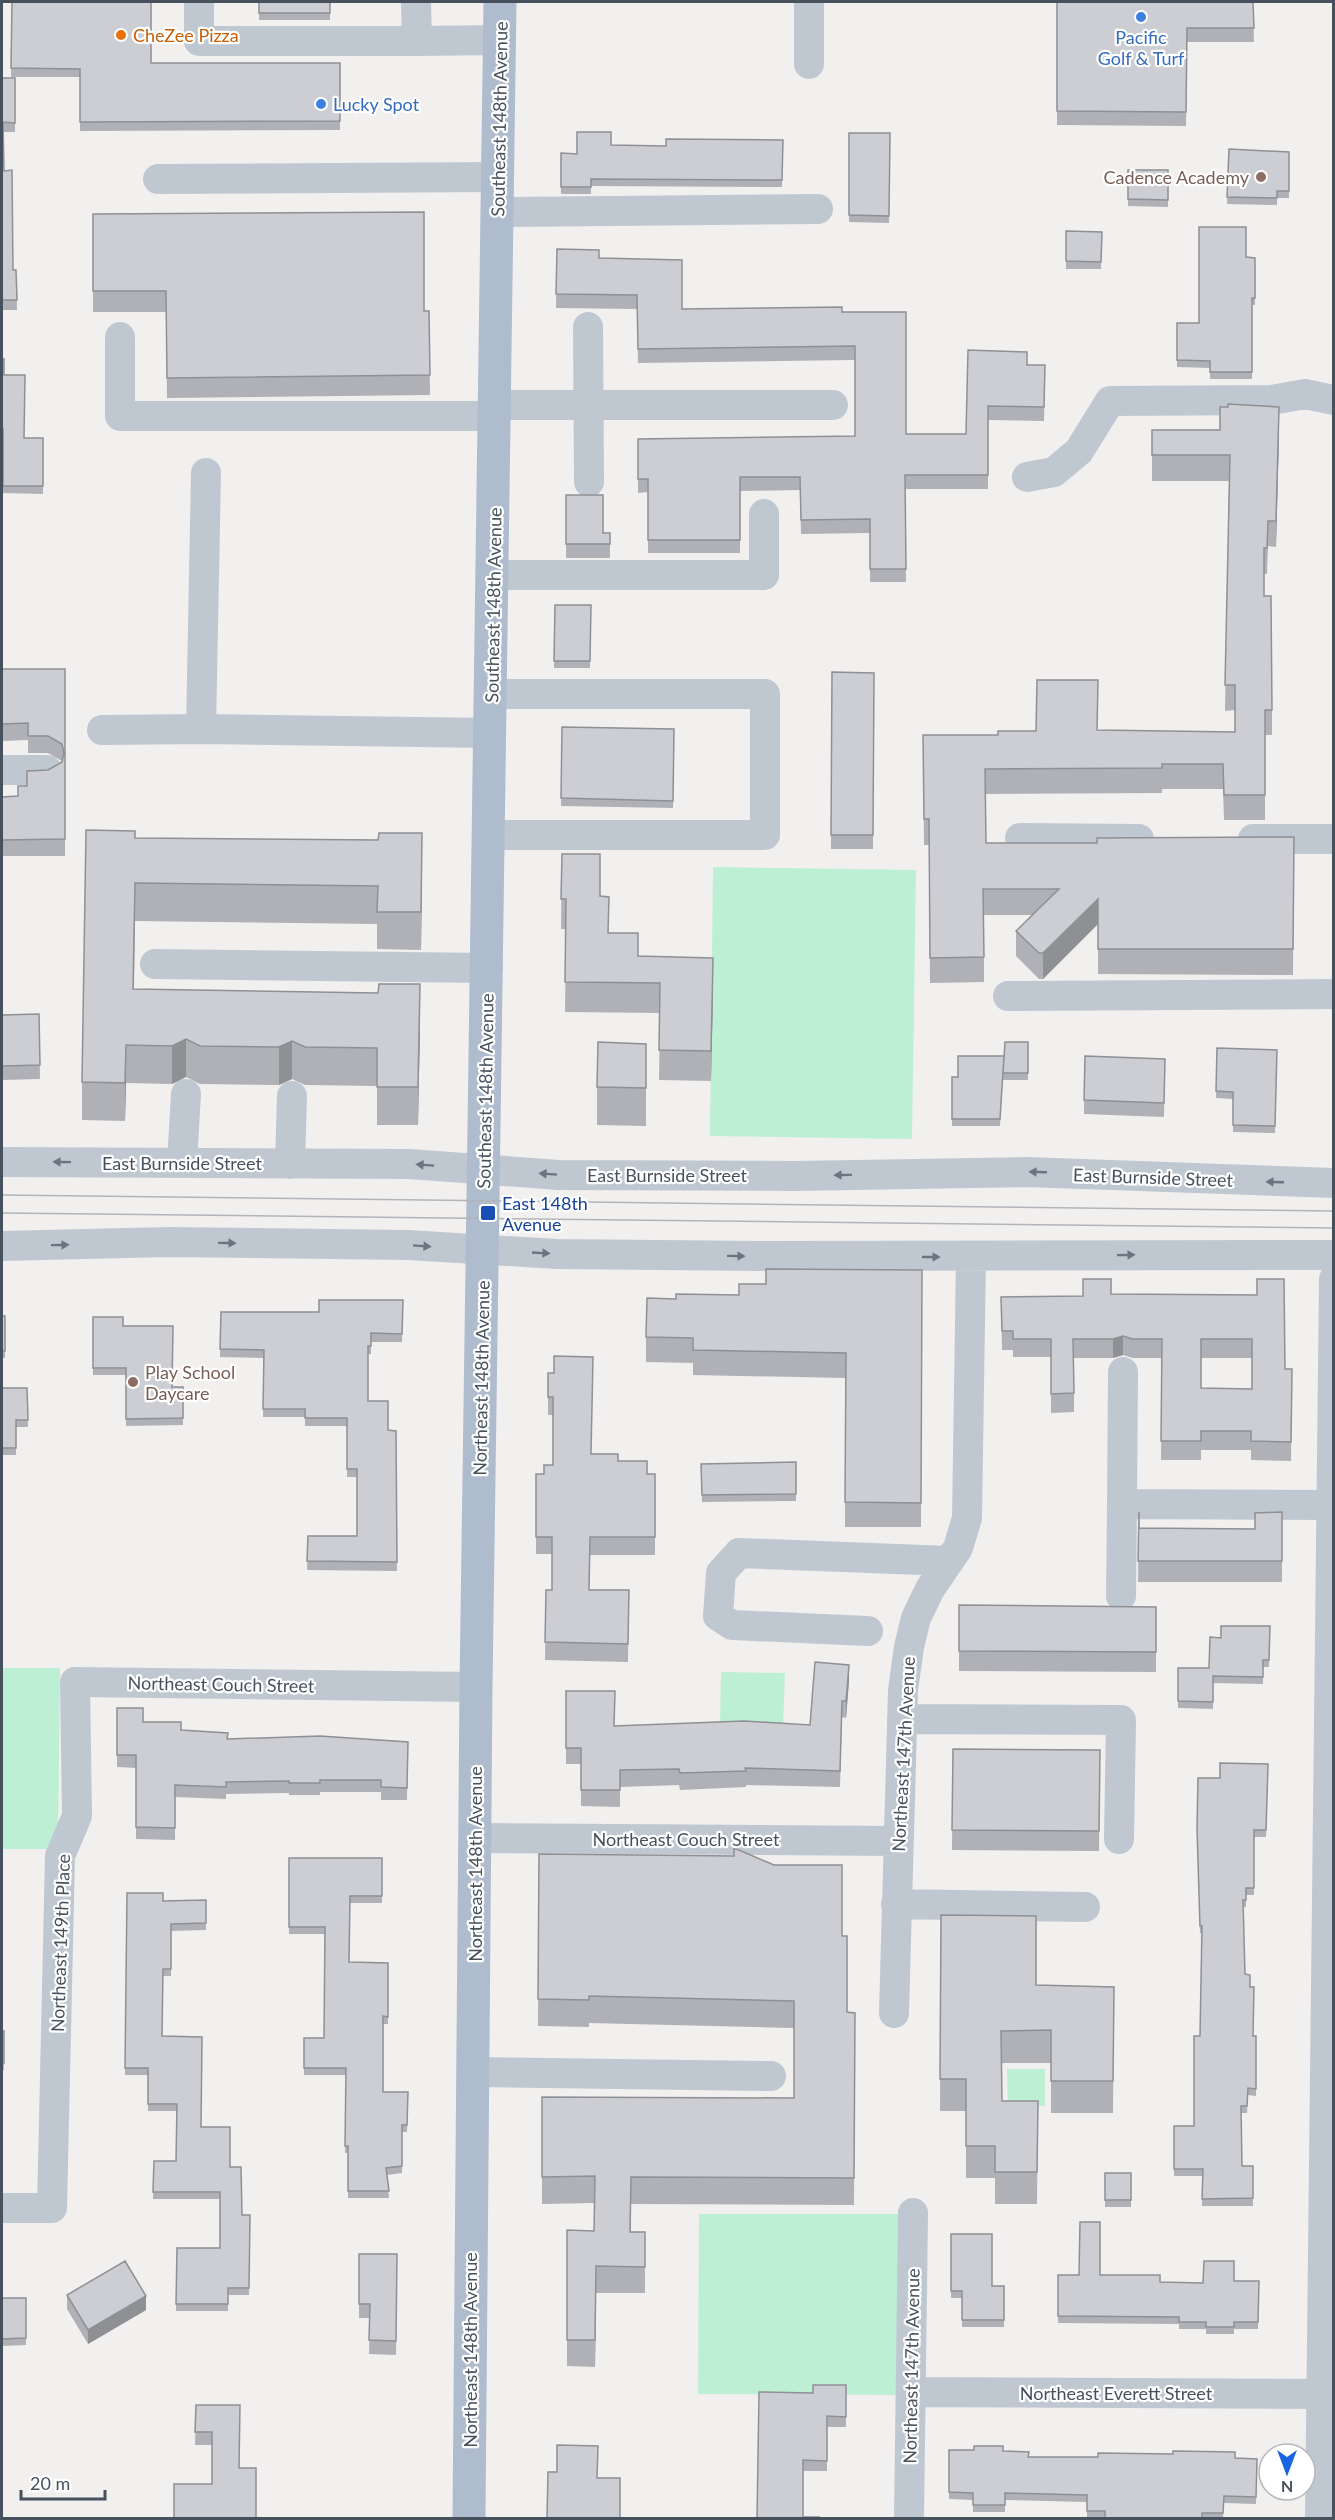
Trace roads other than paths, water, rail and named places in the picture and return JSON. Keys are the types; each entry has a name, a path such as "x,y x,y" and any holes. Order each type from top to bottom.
{"main road":[{"name":"Southeast 148th Avenue","path":"483,1209 500,2"},
{"name":"Northeast 148th Avenue","path":"469,2518 476,1687 483,1209"}],"street":[{"path":"199,2 199,41 500,40"},
{"path":"416,2 417,41"},
{"path":"809,2 809,64"},
{"path":"158,179 498,177"},
{"path":"498,212 818,209"},
{"path":"588,327 589,482"},
{"path":"120,337 120,416 496,410 589,405 833,405"},
{"path":"1027,477 1054,472 1079,452 1110,401 1272,400 1305,394 1334,400"},
{"path":"201,729 206,473"},
{"path":"493,575 764,575 764,514"},
{"path":"490,834 765,834 765,694 492,694"},
{"path":"102,730 201,729 491,734"},
{"path":"2,770 47,770"},
{"path":"1020,838 1171,839"},
{"path":"1229,839 1334,839"},
{"path":"155,964 488,968"},
{"path":"1008,996 1334,994"},
{"path":"182,1163 186,1094"},
{"path":"290,1164 292,1096"},
{"name":"East Burnside Street","path":"2,1162 410,1164 559,1175 795,1176 1026,1172 1334,1184"},
{"path":"2,1246 169,1242 408,1245 557,1254 971,1257 1334,1255"},
{"name":"Northeast 147th Avenue","path":"894,2013 902,1719 909,1647 916,1618 930,1589 958,1548 968,1518 971,1257"},
{"path":"1320,2518 1322,2394 1329,2271 1331,1505 1334,1279"},
{"path":"1121,1596 1123,1372"},
{"path":"1122,1504 1331,1505"},
{"path":"868,1631 732,1625 718,1616 720,1573 739,1552 949,1561"},
{"name":"Northeast Couch Street","path":"75,1682 476,1687"},
{"name":"Northeast 149th Place","path":"2,2208 52,2208 60,1856 77,1816 75,1682"},
{"path":"902,1719 1121,1719 1119,1839"},
{"name":"Northeast Couch Street","path":"475,1838 898,1841"},
{"path":"896,1904 1085,1907"},
{"path":"473,2072 771,2076"},
{"name":"Northeast 147th Avenue","path":"909,2518 913,2212"},
{"name":"Northeast Everett Street","path":"910,2392 1322,2394"}],"tram line":[{"path":"2,1195 1334,1211"},
{"path":"2,1213 1334,1228"}],"place":[{"name":"Pacific Golf & Turf","path":"1141,17"},
{"name":"CheZee Pizza","path":"121,35"},
{"name":"Lucky Spot","path":"321,104"},
{"name":"Cadence Academy","path":"1261,177"},
{"name":"East 148th Avenue","path":"488,1213"},
{"name":"Play School Daycare","path":"133,1382"}]}
